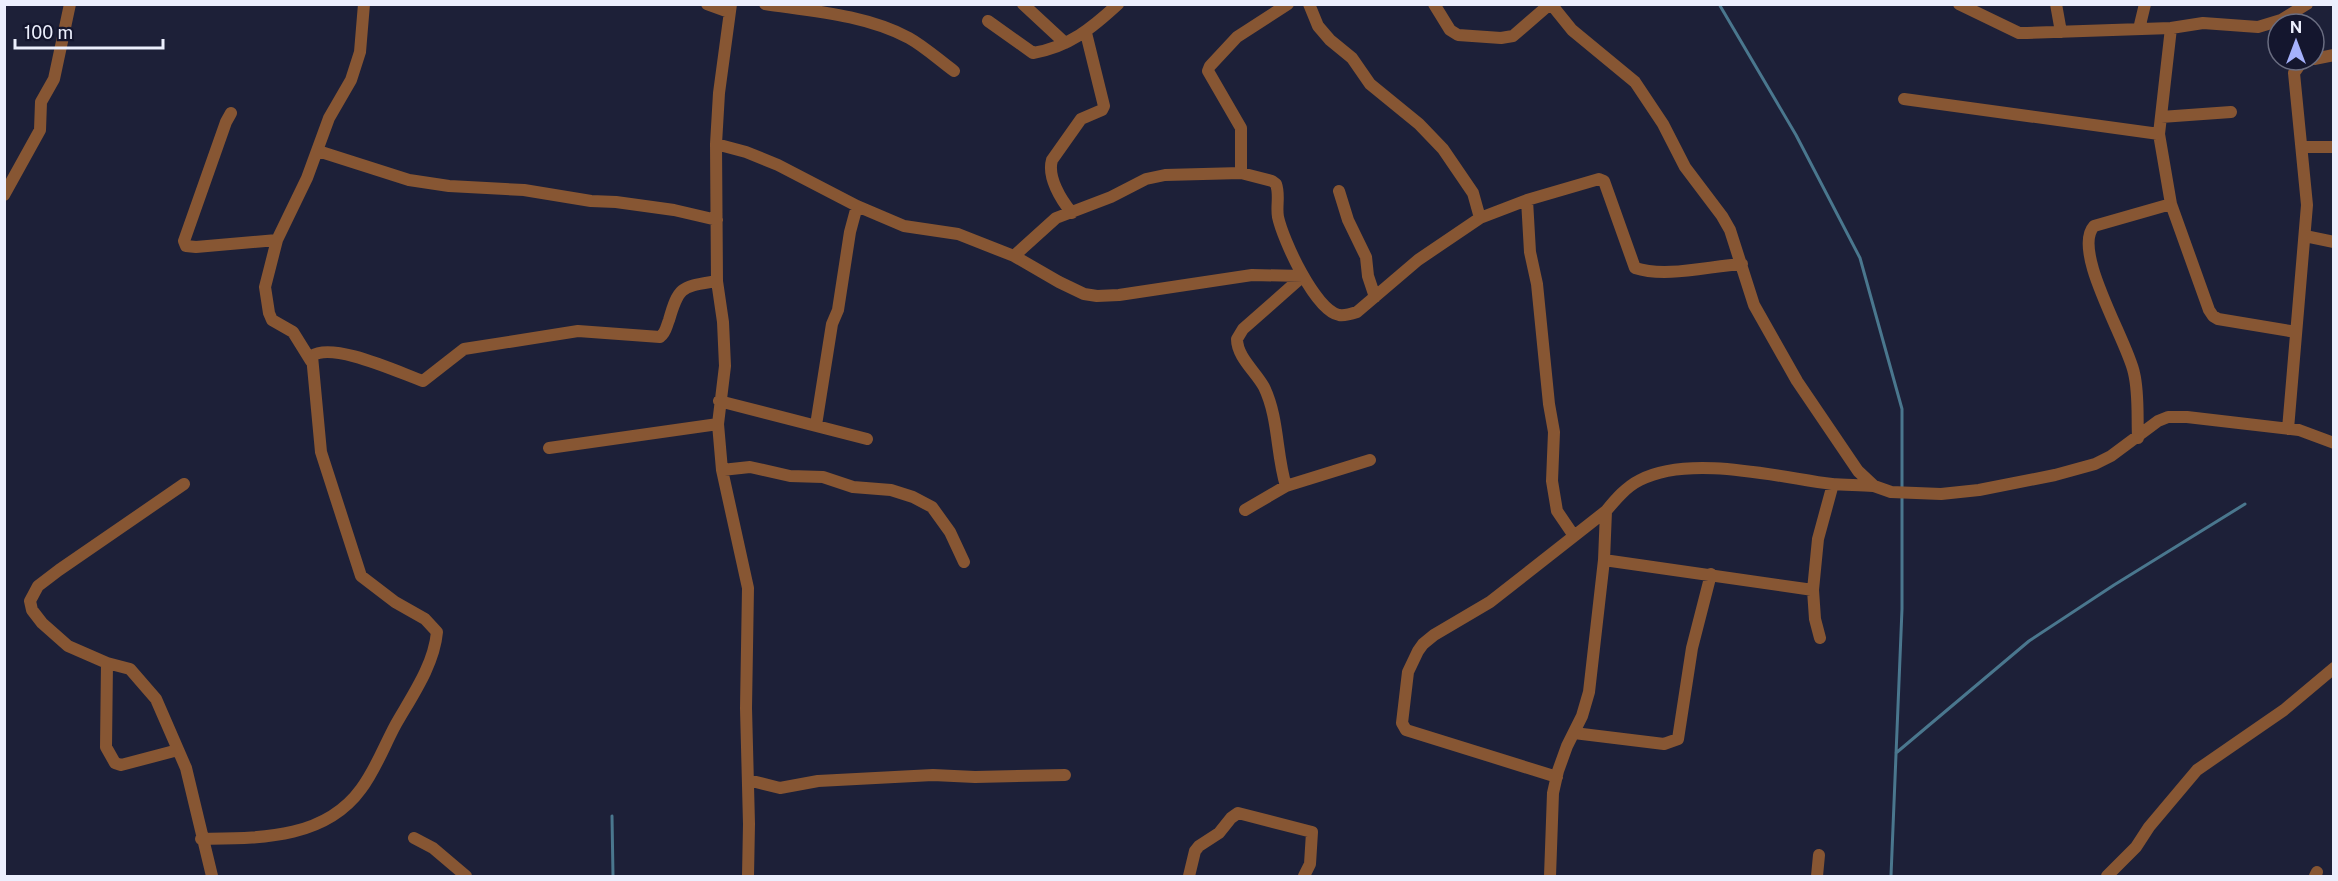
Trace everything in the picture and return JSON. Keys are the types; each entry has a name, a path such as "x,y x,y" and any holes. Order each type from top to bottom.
{"street":[{"path":"4,195 40,130 41,102 54,79 70,4"},
{"path":"311,361 293,332 272,320 265,287 277,240 307,178 329,118 351,80 360,52 364,4"},
{"path":"707,4 730,8 719,93 716,144 717,281 723,322 724,366 718,424 722,470 748,588 746,708 748,876"},
{"path":"765,4 841,16 881,27 909,38 954,71"},
{"path":"1023,4 1065,43"},
{"path":"988,21 1033,53 1046,51 1086,33 1118,4"},
{"path":"1241,173 1241,128 1208,71 1236,38 1288,4"},
{"path":"1309,4 1318,26 1330,40 1352,58 1370,84 1419,124 1443,149 1473,193 1480,218"},
{"path":"1434,4 1450,30 1458,35 1501,38 1513,36 1550,4 1586,42 1635,81 1663,124 1690,175 1730,230 1760,319 1797,381 1858,471 1874,486"},
{"path":"1959,4 2019,33 2171,28 2203,23 2258,27 2281,20 2307,4"},
{"path":"2056,4 2061,32"},
{"path":"2139,29 2145,4"},
{"path":"2171,28 2159,135 2171,204 2213,315 2218,319 2296,332"},
{"path":"1072,213 1062,201 1050,165 1081,119 1102,110 1104,106 1086,33"},
{"path":"2288,429 2307,206 2295,72"},
{"path":"1904,99 2159,135"},
{"path":"2161,117 2231,112"},
{"path":"231,113 184,241 186,246 196,247 277,240"},
{"path":"716,144 746,152 778,165 857,206 904,226 958,234 1014,256 1084,294 1119,295 1252,275 1303,276"},
{"path":"2302,147 2334,147"},
{"path":"318,151 409,180 449,186 524,190 591,201 674,210 717,220"},
{"path":"1014,256 1056,218 1146,179 1165,175 1241,173 1276,184 1278,216 1286,244 1303,276 1328,309 1337,315 1357,312 1418,260 1480,218 1527,200 1599,179 1605,181 1635,268 1643,271 1668,272 1742,264"},
{"path":"1339,191 1348,220 1366,257 1368,276 1375,297"},
{"path":"1527,200 1530,252 1537,284 1554,432 1552,481 1557,511 1574,537"},
{"path":"2138,438 2137,391 2134,371 2091,264 2088,240 2094,226 2171,204"},
{"path":"816,425 832,324 838,310 850,232 857,206"},
{"path":"2305,236 2334,242"},
{"path":"1286,486 1279,464 1271,407 1264,388 1240,352 1237,339 1243,329 1303,276"},
{"path":"201,839 277,836 324,822 344,809 361,790 374,769 419,684 436,642 437,632 425,620 395,602 361,576 321,452 312,356 317,352 338,351 423,381 465,349 578,331 660,337 665,332 675,297 693,285 717,281"},
{"path":"719,401 867,440"},
{"path":"1557,777 1406,730 1402,723 1408,672 1423,644 1490,602 1606,511 1624,490 1639,480 1656,473 1682,469 1712,469 1833,484 1874,486 1895,492 1941,494 1969,491 2055,475 2095,464 2138,438 2158,421 2168,417 2187,417 2288,429 2319,436 2334,443"},
{"path":"549,448 718,424"},
{"path":"1245,510 1286,486 1370,460"},
{"path":"722,470 750,467 790,476 823,477 853,487 891,490 914,497 932,507 950,532 964,562"},
{"path":"184,484 59,570 38,586 30,600 32,610 42,623 68,646 107,663 130,669 156,699 186,768 201,839 212,876"},
{"path":"1820,638 1815,619 1813,590 1818,539 1833,484"},
{"path":"1550,876 1553,793 1589,692 1604,560 1606,511"},
{"path":"1604,560 1813,590"},
{"path":"1574,733 1664,744 1678,739 1692,648 1711,574"},
{"path":"107,663 106,747 116,763 121,765 178,750"},
{"path":"2107,876 2136,847 2149,827 2197,770 2284,710 2334,668"},
{"path":"748,780 780,788 818,781 933,775 975,777 1065,775"},
{"path":"1189,876 1195,851 1219,833 1231,818 1239,813 1312,832 1310,864 1304,876"},
{"path":"414,838 433,848 465,876"},
{"path":"1817,876 1819,855"}],"waterway":[{"path":"1719,4 1796,135 1860,258 1902,409 1902,488"},
{"path":"1891,876 1902,609 1902,495"},
{"path":"1896,753 2029,641 2245,504"},
{"path":"612,816 613,876"}]}
